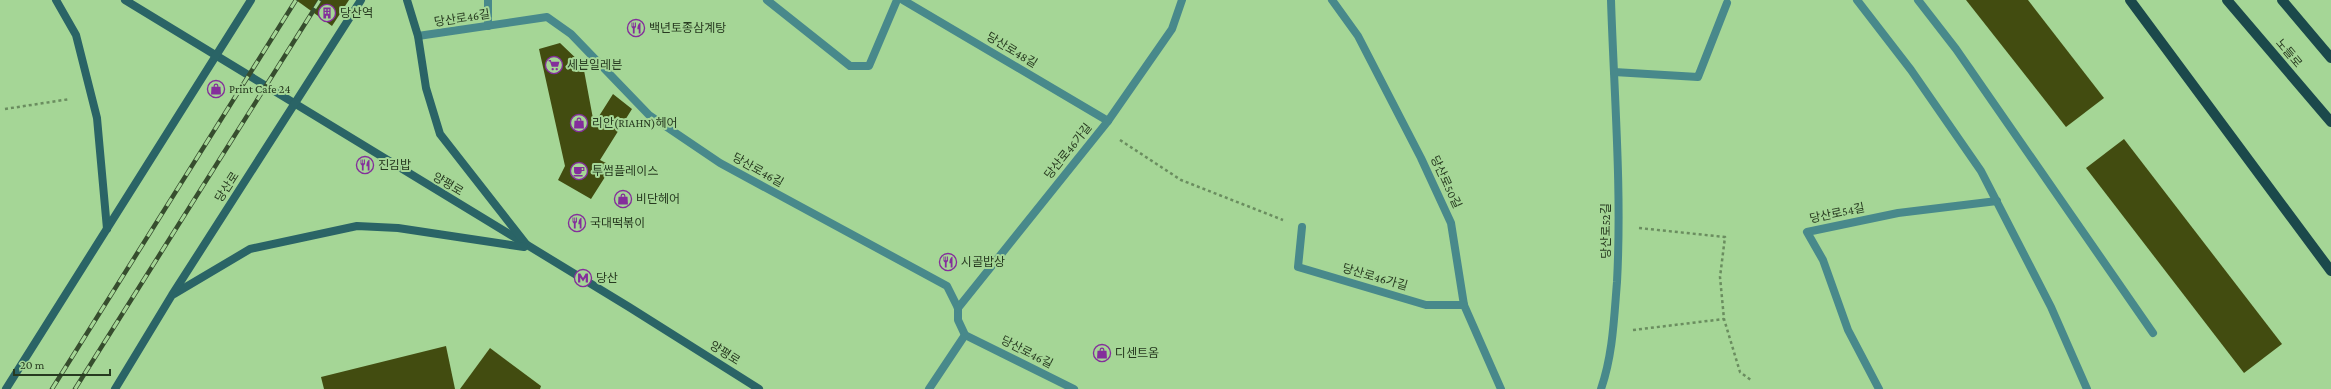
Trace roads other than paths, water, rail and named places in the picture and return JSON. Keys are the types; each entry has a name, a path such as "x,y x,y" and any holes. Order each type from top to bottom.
{"main road":[{"path":"56,0 76,35 97,118 107,229"},
{"name":"양평로","path":"125,0 759,389"},
{"path":"6,389 251,0"},
{"name":"당산로","path":"115,389 172,296 361,0"},
{"path":"408,0 418,36 426,88 440,134 529,247"},
{"path":"2130,0 2331,271"},
{"name":"노들로","path":"2227,0 2331,122"},
{"path":"2282,0 2331,58"},
{"path":"172,296 250,250 357,226 398,228 529,247"}],"street":[{"path":"488,0 488,26"},
{"path":"767,0 850,66 869,66 897,0"},
{"name":"당산로48길","path":"903,0 1108,121"},
{"name":"당산로46가길","path":"958,308 1108,121 1172,30 1182,0"},
{"name":"당산로50길","path":"1332,0 1358,36 1421,158 1451,223 1464,305 1501,389"},
{"name":"당산로52길","path":"1601,389 1608,370 1614,332 1619,226 1611,0"},
{"path":"1857,0 1920,83 1981,171 2051,307 2087,389"},
{"path":"1918,0 1956,49 2153,333"},
{"path":"1614,72 1698,77 1727,3"},
{"name":"당산로46길","path":"418,36 547,17 571,34 649,115 720,163 946,286 958,308 958,320 965,335 1074,389"},
{"name":"당산로54길","path":"1879,389 1848,330 1822,260 1807,232 1898,212 1997,201"},
{"name":"당산로46가길","path":"1302,227 1298,267 1426,305 1464,305"},
{"path":"929,389 965,335"}],"railway":[{"path":"52,389 296,0"},
{"path":"75,389 320,0"}],"place":[{"name":"당산역","path":"327,13"},
{"name":"백년토종삼계탕","path":"636,28"},
{"name":"세븐일레븐","path":"554,65"},
{"name":"Print Cafe 24","path":"216,89"},
{"name":"리안(RIAHN)헤어","path":"579,123"},
{"name":"진김밥","path":"365,165"},
{"name":"투썸플레이스","path":"579,171"},
{"name":"비단헤어","path":"623,199"},
{"name":"국대떡볶이","path":"577,223"},
{"name":"시골밥상","path":"948,262"},
{"name":"당산","path":"583,278"},
{"name":"디센트옴","path":"1102,353"}]}
